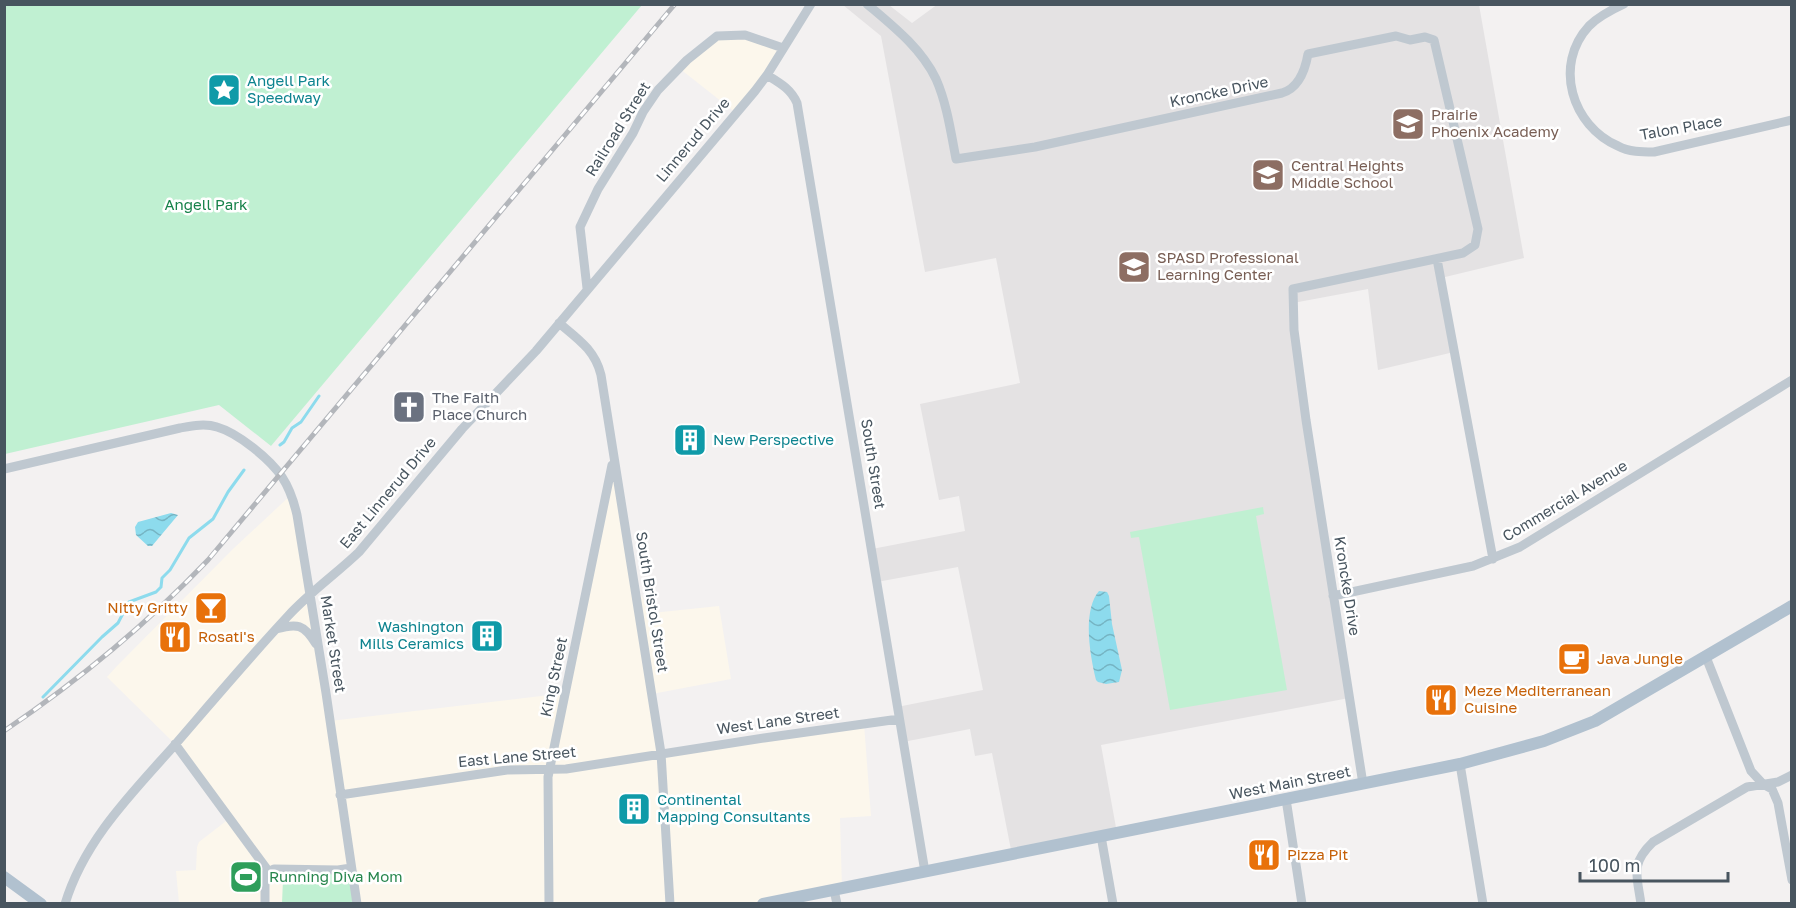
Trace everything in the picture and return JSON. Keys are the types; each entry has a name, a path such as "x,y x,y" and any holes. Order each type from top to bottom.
{"main road":[{"name":"West Main Street","path":"763,903 1286,800 1460,764 1533,745 1577,729 1609,714 1791,606"},
{"path":"4,877 41,903"}],"street":[{"name":"Linnerud Drive","path":"587,288 767,75 811,4"},
{"name":"Kroncke Drive","path":"867,4 907,39 935,78 945,105 956,159 1035,147 1282,93 1293,88 1297,83 1308,54 1396,36 1410,40 1434,39 1478,229 1475,245 1463,253 1293,289 1294,330 1363,784"},
{"name":"Talon Place","path":"1624,4 1604,14 1588,27 1577,44 1571,67 1571,91 1575,104 1586,122 1600,135 1618,147 1635,152 1654,152 1791,120"},
{"name":"Railroad Street","path":"587,288 580,227 598,189 658,90 687,60 717,36 745,35 783,48"},
{"name":"South Street","path":"767,75 793,93 797,103 925,872"},
{"path":"1437,259 1493,559"},
{"name":"East Linnerud Drive","path":"65,903 87,852 121,805 276,630 310,594 341,570 359,552 462,429 512,377 587,288"},
{"name":"South Bristol Street","path":"559,323 587,346 599,364 661,753 670,903"},
{"name":"Commercial Avenue","path":"1334,596 1473,566 1493,559 1538,537 1791,380"},
{"name":"Market Street","path":"4,470 180,428 204,425 216,426 239,438 274,467 287,484 296,508 357,903"},
{"name":"King Street","path":"549,903 549,770 614,460"},
{"path":"276,630 291,625 306,629 319,650"},
{"path":"1706,657 1751,771 1763,784 1772,789 1778,803 1791,879"},
{"name":"West Lane Street","path":"661,753 900,719"},
{"path":"175,744 267,874 265,903"},
{"name":"East Lane Street","path":"340,795 499,771 549,770 661,753"},
{"path":"1460,764 1483,903"},
{"path":"1641,903 1637,863 1653,842 1747,787 1778,782 1791,775"},
{"path":"1286,800 1302,903"},
{"path":"1101,836 1113,903"},
{"path":"267,874 274,869 338,870 351,868"},
{"path":"834,890 837,903"}],"shaded area":[{"path":"938,4 1479,5 1524,258 1441,278 1454,352 1378,370 1368,289 1293,303 1349,698 1101,745 1117,833 1012,855 992,753 975,756 970,729 903,742 897,707 983,690 958,567 877,582 872,549 965,531 959,496 939,500 920,404 1020,383 996,258 925,272 881,36 843,5 889,5 912,23"},
{"path":"745,35 783,48 736,113 679,68 717,36"},
{"path":"613,460 634,584 652,613 719,606 731,679 652,694 661,753 864,724 871,816 840,818 842,889 763,903 179,903 176,871 196,870 199,842 230,818 175,744 107,677 116,667 233,549 292,494 330,721 566,693"}],"green space":[{"name":"Angell Park","path":"4,5 642,5 271,446 219,405 5,454"},
{"path":"1263,507 1264,514 1256,516 1287,690 1170,710 1139,537 1131,538 1130,532"},
{"path":"351,868 357,903 282,903 283,880 265,886 265,874"}],"water":[{"path":"171,513 178,515 152,546 148,546 136,535 135,527 138,522"},
{"path":"1099,591 1107,592 1109,596 1112,624 1122,670 1119,682 1106,684 1096,680 1089,634 1091,610"}],"waterway":[{"path":"280,445 292,428 301,422 319,396"},
{"path":"43,697 118,623 129,602 156,592 161,587 162,578 170,570 189,538 213,519 244,470"}],"railway":[{"path":"4,731 111,651 161,607 208,560 675,4"}],"place":[{"name":"Angell Park Speedway","path":"224,90"},
{"name":"Prairie Phoenix Academy","path":"1408,124"},
{"name":"Central Heights Middle School","path":"1268,175"},
{"name":"SPASD Professional Learning Center","path":"1134,267"},
{"name":"The Faith Place Church","path":"409,407"},
{"name":"New Perspective","path":"690,440"},
{"name":"Nitty Gritty","path":"211,608"},
{"name":"Washington Mills Ceramics","path":"487,636"},
{"name":"Rosati's","path":"175,637"},
{"name":"Java Jungle","path":"1574,659"},
{"name":"Meze Mediterranean Cuisine","path":"1441,700"},
{"name":"Continental Mapping Consultants","path":"634,809"},
{"name":"Pizza Pit","path":"1264,855"},
{"name":"Running Diva Mom","path":"246,877"}]}
